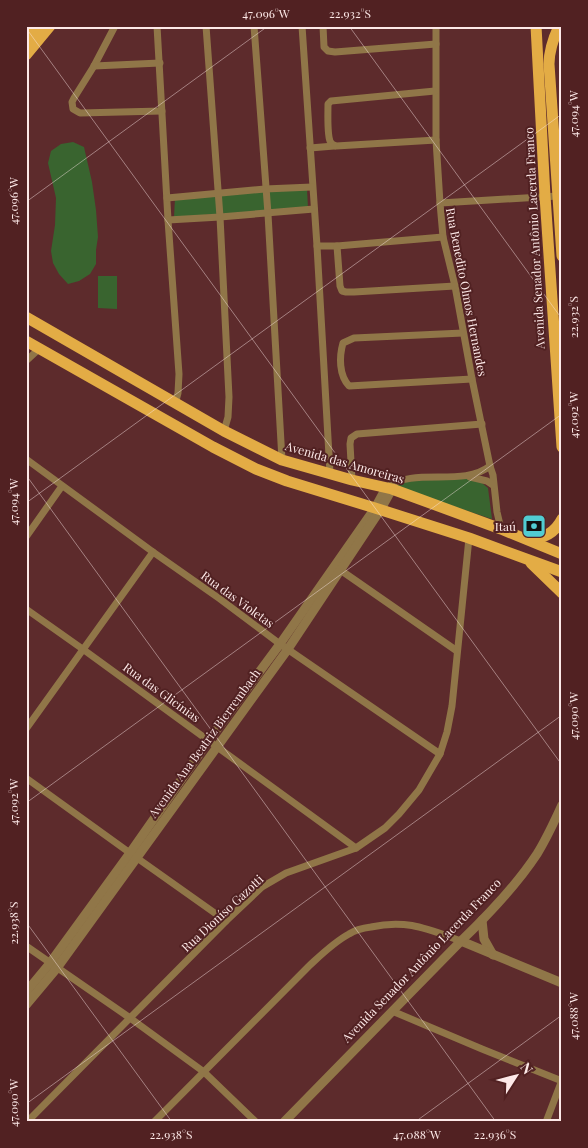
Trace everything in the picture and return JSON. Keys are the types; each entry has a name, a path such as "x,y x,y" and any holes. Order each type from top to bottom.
{"main road":[{"path":"26,41 47,26"},
{"path":"26,54 47,26"},
{"name":"Avenida Senador Antônio Lacerda Franco","path":"536,26 545,196 558,345 562,447"},
{"name":"Avenida Senador Antônio Lacerda Franco","path":"559,26 556,42 548,56 548,64 562,256"},
{"name":"Avenida das Amoreiras","path":"26,317 175,404 282,460 352,480 389,488 501,529 562,554"},
{"path":"26,341 256,469 287,482 378,508 470,538 562,572"},
{"path":"527,539 537,539 549,534 557,528 562,519"},
{"path":"528,560 562,593"}],"street":[{"path":"115,26 72,102 74,109 80,113 162,111"},
{"path":"157,26 179,374 178,393 175,404"},
{"path":"206,26 220,217 229,397 228,417 224,431"},
{"path":"254,26 268,214 282,460"},
{"path":"302,26 330,473"},
{"path":"322,26 324,47 328,51 436,44"},
{"name":"Rua Benedito Olmos Hernandes","path":"436,26 436,140 443,238 455,286 472,379 493,475 496,512 501,529"},
{"path":"94,66 160,64"},
{"path":"334,146 330,138 328,113 328,104 331,101 435,91"},
{"path":"310,148 436,140"},
{"path":"167,198 265,189 312,187"},
{"path":"440,203 558,196"},
{"path":"168,220 268,214 314,209"},
{"path":"317,246 443,238"},
{"path":"337,246 342,291 354,292 455,286"},
{"path":"463,333 354,338 348,340 343,343 341,352 343,378 349,386 472,379"},
{"path":"26,362 40,348"},
{"path":"352,480 350,444 351,438 357,434 482,424"},
{"name":"Rua das Violetas","path":"26,459 284,646 440,754"},
{"path":"389,488 397,482 408,479 463,476 477,473 490,466"},
{"path":"463,476 478,478 493,485"},
{"path":"26,537 62,486"},
{"name":"Avenida Ana Beatriz Bierrembach","path":"26,1004 284,646 378,508 389,488"},
{"name":"Rua Dioníso Gazotti","path":"27,1122 262,887 286,873 356,848 384,828 399,814 419,790 440,754 447,732 470,538"},
{"path":"26,729 153,552"},
{"path":"338,568 458,651"},
{"name":"Rua das Glicínias","path":"26,609 356,848"},
{"path":"26,778 226,921"},
{"name":"Avenida Senador Antônio Lacerda Franco","path":"284,1122 482,920 520,877 537,854 551,830 562,805"},
{"path":"482,920 484,939 493,955"},
{"path":"154,1122 309,966 333,945 350,933 362,928 393,923 428,929 562,983"},
{"path":"26,946 204,1072 256,1122"},
{"name":"Avenida Ana Beatriz Bierrembach","path":"26,992 53,965"},
{"path":"392,1010 482,1049 562,1080 546,1122"}],"green space":[{"path":"73,142 84,147 92,182 98,237 96,264 90,274 79,281 68,284 59,274 53,263 51,251 55,225 56,198 48,163 51,151 61,144"},
{"path":"307,189 308,208 174,217 175,198"},
{"path":"98,276 117,276 117,309 98,308"},
{"path":"465,478 482,483 488,488 492,519 392,486 413,480"}],"place":[{"name":"Itaú","path":"534,526"}]}
